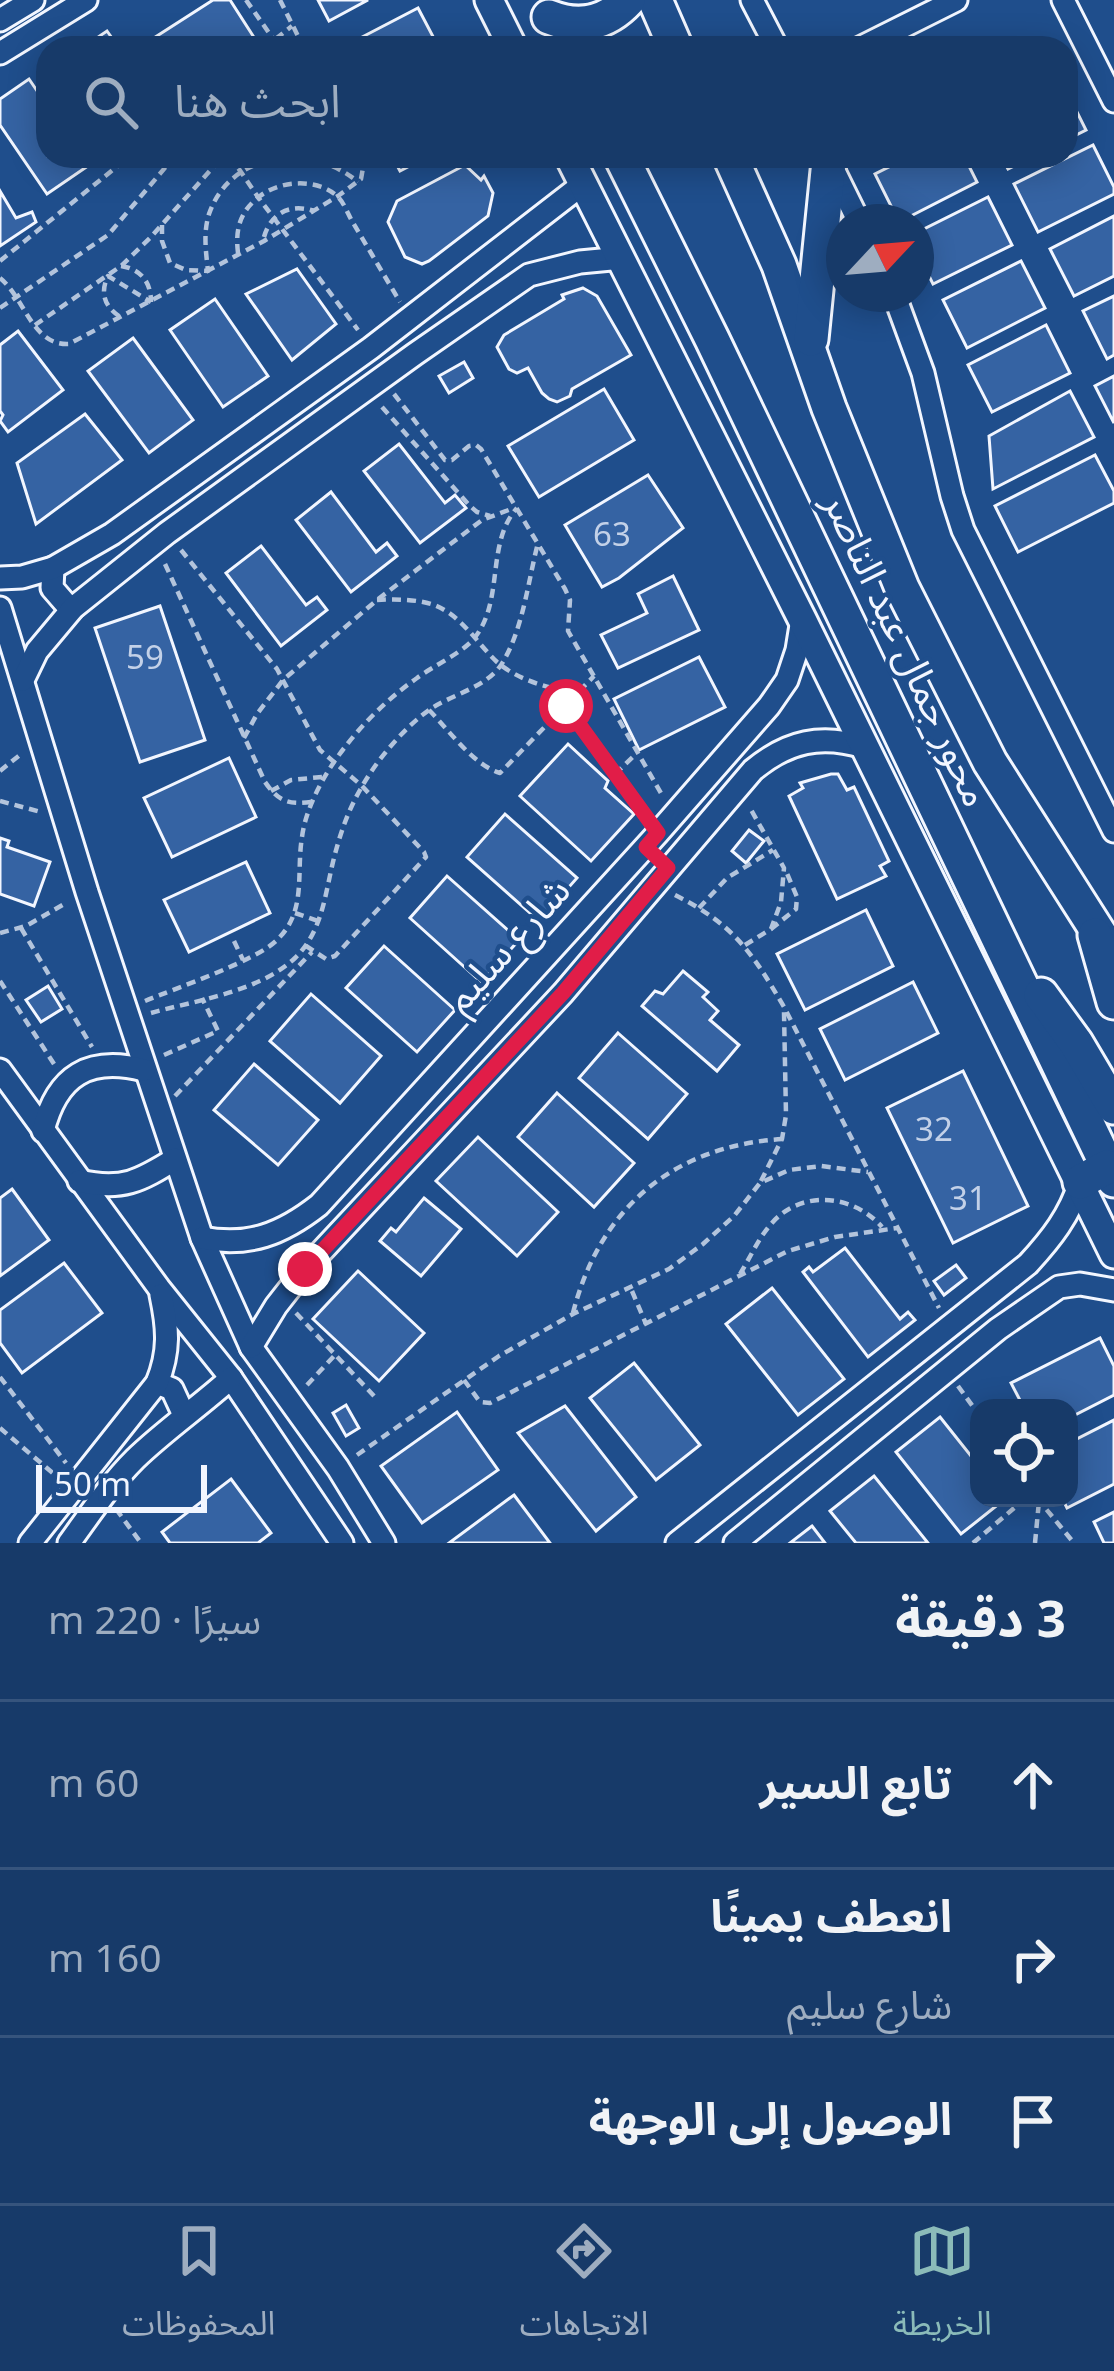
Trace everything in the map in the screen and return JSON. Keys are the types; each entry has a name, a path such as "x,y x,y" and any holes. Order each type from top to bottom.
{"main road":[{"path":"545,9 575,25 589,24 614,14 628,0"},
{"path":"655,0 668,36"},
{"path":"545,9 559,36"},
{"name":"محور جمال عبد الناصر","path":"627,168 1001,947 1100,1176"},
{"name":"محور جمال عبد الناصر","path":"735,168 779,265 829,408 902,589 990,762 1114,957"},
{"path":"810,352 827,168"},
{"path":"1093,926 1114,1002"},
{"path":"1001,947 1076,1043 1114,1107"}],"street":[{"path":"0,20 33,0"},
{"path":"0,53 86,0"},
{"path":"489,0 508,36"},
{"path":"752,0 771,36"},
{"path":"884,36 956,0"},
{"path":"1064,0 1114,101"},
{"path":"575,168 864,747 1100,1176 1114,1254"},
{"path":"832,168 850,204"},
{"path":"0,578 22,578 53,568 112,534 371,348 583,184"},
{"path":"23,680 37,652 73,608 415,354 529,275 580,262 622,258"},
{"path":"901,312 923,373 963,530 1114,831"},
{"path":"403,323 415,354"},
{"path":"53,568 52,588 73,608"},
{"path":"0,608 87,892 202,1238 251,1346 338,1468 384,1543"},
{"name":"شارع سليم","path":"202,1238 223,1242 263,1238 319,1205 769,706 787,680 802,619"},
{"name":"شارع سليم","path":"251,1346 321,1251 563,993 738,787 772,754 794,744 841,740 864,747"},
{"path":"652,840 668,868"},
{"path":"536,967 563,993"},
{"path":"450,1062 477,1088"},
{"path":"43,1131 48,1108 88,1067 144,1068"},
{"path":"0,1070 159,1288 231,1378 342,1543"},
{"path":"79,1181 107,1186 134,1183 175,1159"},
{"path":"677,1543 1028,1264 1100,1176"},
{"path":"1028,1264 1046,1270 1049,1293"},
{"path":"735,1543 998,1329 1049,1293 1068,1284 1114,1290"},
{"path":"29,1543 157,1383 169,1340 159,1288"},
{"path":"69,1543 137,1458 231,1378"},
{"path":"157,1383 172,1389 184,1415"}],"path":[{"path":"246,0 271,36"},
{"path":"280,0 298,36"},
{"path":"279,36 293,26"},
{"path":"0,261 115,168"},
{"path":"0,308 107,235 165,168"},
{"path":"34,325 121,266 215,168"},
{"path":"237,168 371,348"},
{"path":"208,271 210,212 225,186 251,168"},
{"path":"338,168 358,182"},
{"path":"0,278 46,338 63,345 282,230 358,182 363,168"},
{"path":"238,255 239,221 257,197 282,185 315,185 338,196 403,323"},
{"path":"263,241 273,218 293,208 314,211"},
{"path":"162,225 170,263 208,271"},
{"path":"121,266 143,277 151,302"},
{"path":"108,276 151,302"},
{"path":"108,276 104,299 119,316"},
{"path":"374,383 445,460 470,446 481,449 565,589 570,600 568,631 674,816"},
{"path":"374,383 470,506 490,516"},
{"path":"244,738 283,680 377,600 490,516 517,508"},
{"path":"127,1014 260,953 278,940 295,913 302,837 333,762 398,692 475,638 490,604 501,536 517,508"},
{"path":"155,543 271,790 285,803 314,801"},
{"path":"159,1113 309,949 347,815 387,751 429,710 501,665 516,628 538,543"},
{"path":"182,552 277,669 320,750 362,786 426,856 335,956 326,959 309,949"},
{"path":"377,600 433,604 454,617 501,665 537,684 578,692"},
{"path":"429,710 469,752 500,773 594,676"},
{"path":"566,706 615,774 652,840"},
{"path":"615,774 635,754"},
{"path":"271,790 302,778 325,777"},
{"path":"738,787 797,897 796,909 745,945"},
{"path":"0,802 64,818"},
{"path":"699,908 727,878 773,850"},
{"path":"772,929 781,902 784,868"},
{"path":"652,887 699,908 745,945 784,1006 949,1326"},
{"path":"0,932 21,928 87,892"},
{"path":"295,913 320,922"},
{"path":"21,928 102,1064"},
{"path":"234,940 243,960"},
{"path":"127,1014 242,987 276,972 309,949"},
{"path":"174,974 179,987"},
{"path":"0,981 68,1083"},
{"path":"144,1068 218,1031 202,998"},
{"path":"338,1468 464,1380 573,1315 669,1269 734,1216 760,1183 782,1139 787,1085 784,1006"},
{"path":"573,1315 584,1275 602,1239 646,1189 704,1154 742,1143 782,1139"},
{"path":"760,1183 790,1170 820,1166 868,1172"},
{"path":"740,1274 768,1227 800,1204 838,1200 873,1216 884,1229"},
{"path":"464,1380 480,1402 490,1403 740,1274 812,1243 897,1228"},
{"path":"631,1288 646,1324"},
{"path":"282,1299 374,1396"},
{"path":"290,1402 335,1355"},
{"path":"948,1371 970,1402"},
{"path":"0,1377 75,1484"},
{"path":"0,1428 75,1484"},
{"path":"105,1494 142,1543"},
{"path":"973,1543 1015,1507"},
{"path":"1035,1543 1038,1507"},
{"path":"1043,1507 1069,1541"}],"building":[{"path":"213,0 230,0 253,36 157,36"},
{"path":"318,0 368,0 329,21"},
{"path":"418,8 433,36 364,36"},
{"path":"29,79 36,89 36,168 85,168 47,194 0,125 0,99"},
{"path":"1093,145 1114,194 1038,232 1014,184 1046,168 1078,168 1078,152"},
{"path":"459,168 468,168 481,180 484,176 493,193 488,216 422,264 405,257 388,222 397,201"},
{"path":"887,168 970,168 977,182 934,204 890,204 875,174"},
{"path":"0,191 16,218 32,212 36,222 0,246"},
{"path":"988,197 1012,245 934,284 934,224"},
{"path":"1114,216 1114,276 1074,296 1050,249"},
{"path":"1021,261 1045,308 967,348 943,300"},
{"path":"297,269 336,324 292,360 246,294"},
{"path":"583,288 597,296 631,355 557,402 542,393 528,368 517,373 509,369 497,347 504,335 564,299 562,295"},
{"path":"1114,296 1114,355 1107,359 1083,311"},
{"path":"215,299 268,376 223,407 170,330"},
{"path":"1046,325 1070,373 992,412 968,365"},
{"path":"18,331 63,390 8,432 0,421 0,345"},
{"path":"133,338 193,420 149,453 88,371"},
{"path":"464,362 473,378 449,393 439,376"},
{"path":"1114,376 1114,423 1095,386"},
{"path":"604,389 634,440 539,497 508,446"},
{"path":"1070,391 1094,437 993,489 989,436"},
{"path":"85,414 122,460 36,524 17,463"},
{"path":"399,444 445,503 455,495 466,508 420,543 364,471"},
{"path":"1095,455 1114,491 1114,503 1018,552 995,506"},
{"path":"648,475 683,528 602,587 565,525"},
{"path":"331,492 376,552 387,543 397,556 351,592 296,520"},
{"path":"261,546 306,605 317,597 327,610 281,646 226,573"},
{"path":"673,576 699,630 618,668 601,635 647,613 638,594"},
{"path":"160,606 205,740 140,762 95,628"},
{"path":"699,657 725,707 639,750 614,699"},
{"path":"568,744 608,781 605,788 634,814 591,861 520,796"},
{"path":"229,758 256,817 172,857 144,798"},
{"path":"838,774 847,790 854,787 889,861 880,866 886,876 837,899 789,796 803,788 800,783"},
{"path":"505,814 577,878 539,921 467,857"},
{"path":"749,830 764,841 746,863 732,851"},
{"path":"0,838 9,841 7,847 50,862 34,906 0,894"},
{"path":"246,862 270,913 189,952 164,900"},
{"path":"447,876 519,940 481,982 410,918"},
{"path":"866,910 893,966 805,1010 777,954"},
{"path":"384,946 455,1010 417,1052 346,988"},
{"path":"683,971 708,992 703,997 718,1011 710,1020 739,1045 717,1071 642,1006 655,991 663,994"},
{"path":"913,982 938,1033 845,1080 820,1029"},
{"path":"48,986 62,1009 41,1022 26,1000"},
{"path":"311,994 381,1056 340,1103 270,1041"},
{"path":"618,1033 687,1094 648,1139 579,1078"},
{"path":"254,1064 318,1120 278,1165 214,1110"},
{"path":"963,1071 1028,1206 953,1243 887,1108"},
{"path":"557,1093 634,1163 594,1207 518,1137"},
{"path":"478,1137 558,1212 517,1256 436,1181"},
{"path":"12,1189 49,1240 0,1276 0,1198"},
{"path":"424,1198 461,1229 421,1276 380,1241 391,1228 396,1232"},
{"path":"845,1248 900,1319 908,1312 915,1320 868,1357 803,1272 809,1267 813,1272"},
{"path":"64,1263 102,1313 22,1373 0,1343 0,1310"},
{"path":"956,1265 966,1278 944,1295 934,1281"},
{"path":"358,1271 424,1333 379,1381 313,1319"},
{"path":"772,1288 844,1379 798,1415 726,1324"},
{"path":"1100,1338 1114,1366 1114,1395 1078,1413 1078,1399 1019,1399 1011,1383"},
{"path":"634,1363 700,1445 656,1480 590,1398"},
{"path":"346,1405 359,1428 346,1436 333,1413"},
{"path":"565,1406 636,1497 596,1531 518,1433"},
{"path":"457,1412 498,1470 422,1523 381,1466"},
{"path":"940,1417 970,1455 970,1507 995,1507 961,1534 896,1452"},
{"path":"1114,1420 1114,1484 1078,1502 1078,1438"},
{"path":"874,1476 928,1543 856,1543 830,1511"},
{"path":"231,1479 271,1533 258,1543 170,1543 162,1532"},
{"path":"514,1495 550,1543 449,1543"},
{"path":"1114,1512 1114,1543 1104,1543 1094,1522"},
{"path":"812,1526 825,1543 790,1543"}],"route":[{"path":"305,1269 563,993 668,868 646,847 658,833 566,706"}]}
